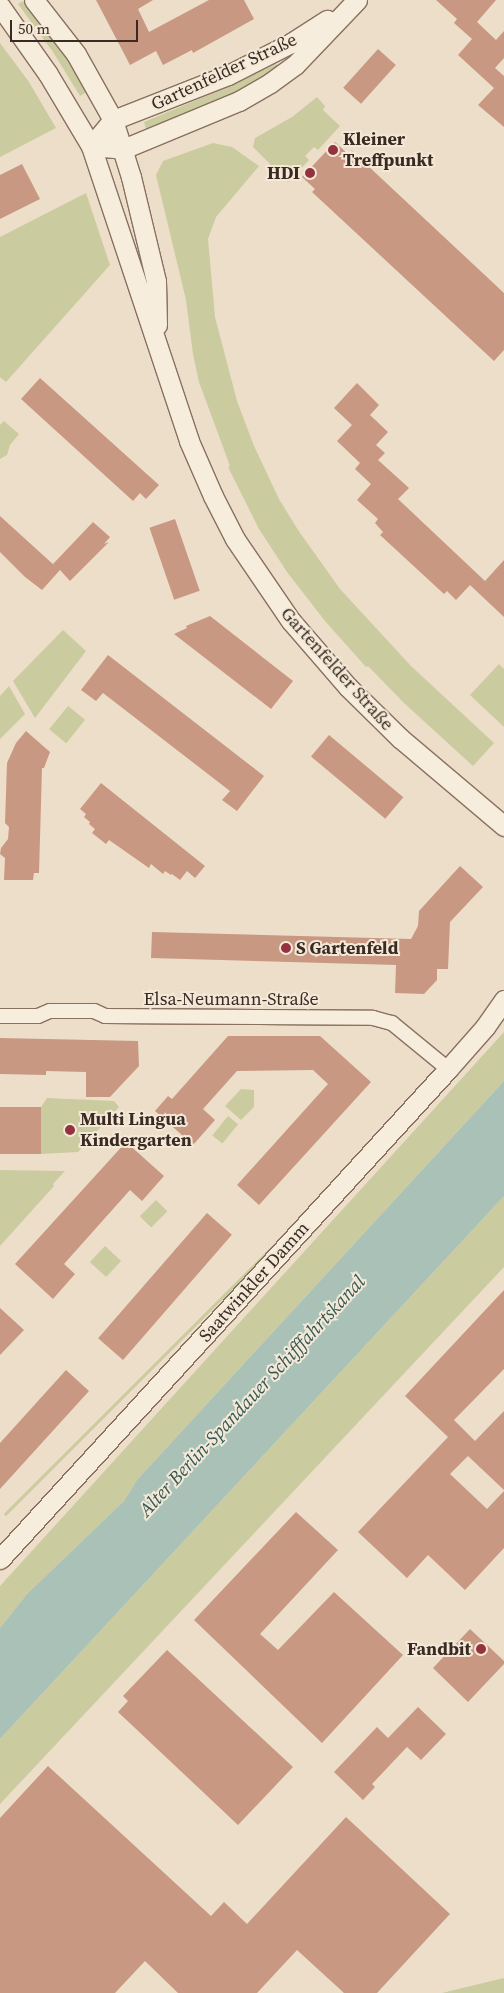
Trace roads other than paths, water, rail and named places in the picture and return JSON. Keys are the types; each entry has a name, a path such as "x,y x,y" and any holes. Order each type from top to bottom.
{"main road":[{"path":"0,6 54,82 92,146 113,120 76,54 34,0"},
{"name":"Gartenfelder Straße","path":"157,341 156,281 123,148 113,120 185,93 266,56 308,33 357,0 295,65 238,102 123,148 92,146 157,341 177,408 213,496 235,539 263,584 322,658 372,711 440,774 504,826"},
{"name":"Saatwinkler Damm","path":"0,1559 448,1069 485,1026 504,1000"}],"street":[{"name":"Elsa-Neumann-Straße","path":"0,1016 38,1016 50,1011 94,1010 105,1016 373,1018 392,1023 448,1069"}],"water":[{"name":"Alter Berlin-Spandauer Schifffahrtskanal","path":"504,1081 504,1196 0,1739 0,1628 27,1594 124,1501 137,1480"}],"place":[{"name":"Kleiner Treffpunkt","path":"333,150"},
{"name":"HDI","path":"310,173"},
{"name":"S Gartenfeld","path":"286,948"},
{"name":"Multi Lingua Kindergarten","path":"70,1130"},
{"name":"Fandbit","path":"481,1649"}]}
